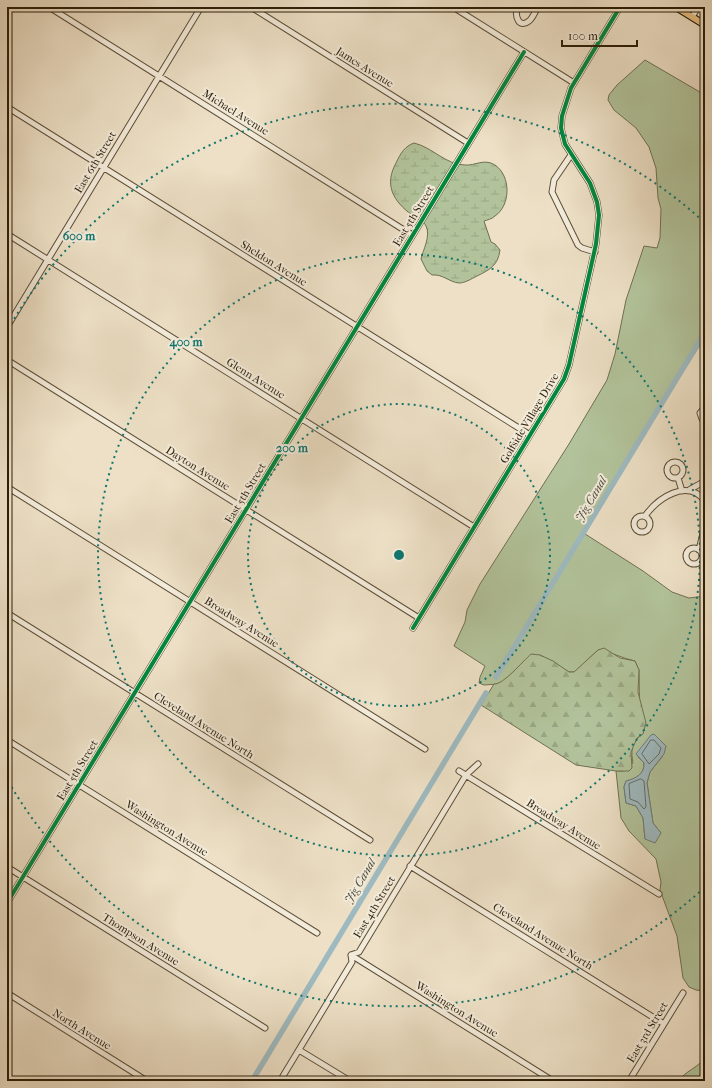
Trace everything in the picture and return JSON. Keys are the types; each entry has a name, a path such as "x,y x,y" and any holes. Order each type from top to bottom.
{"main road":[{"path":"676,7 705,25"}],"street":[{"name":"Michael Avenue","path":"49,7 412,235"},
{"name":"East 6th Street","path":"7,327 201,7"},
{"name":"James Avenue","path":"251,7 468,143"},
{"path":"453,7 574,83"},
{"path":"518,7 515,12 516,18 519,22 525,23 530,20 538,7"},
{"name":"Golfside Village Drive","path":"413,628 564,379 570,365 594,252 599,221 597,202 587,177 571,155 563,139 561,122 565,102 574,83 620,7"},
{"path":"692,17 698,7"},
{"name":"East 5th Street","path":"7,903 524,52"},
{"name":"Sheldon Avenue","path":"7,107 530,435"},
{"path":"571,155 554,180 552,192 578,245 594,252"},
{"name":"Glenn Avenue","path":"7,234 474,527"},
{"name":"Dayton Avenue","path":"7,360 419,618"},
{"path":"705,407 700,413 702,419 705,421"},
{"path":"678,478 682,491"},
{"path":"645,516 664,497 695,488 705,481"},
{"name":"Broadway Avenue","path":"7,487 425,749"},
{"path":"688,490 698,494 705,501"},
{"path":"699,550 705,525"},
{"name":"Cleveland Avenue North","path":"7,613 370,840"},
{"name":"Washington Avenue","path":"7,740 317,933"},
{"name":"East 4th Street","path":"280,1081 352,962 351,955 358,952 466,775 478,764"},
{"name":"Broadway Avenue","path":"459,770 659,894"},
{"name":"Cleveland Avenue North","path":"410,866 664,1024"},
{"name":"Thompson Avenue","path":"7,867 265,1028"},
{"name":"Washington Avenue","path":"351,955 553,1081"},
{"name":"North Avenue","path":"7,993 147,1081"},
{"name":"East 3rd Street","path":"629,1081 683,993"},
{"path":"299,1050 350,1081"}],"green space":[{"path":"645,60 705,95 705,337 582,532 643,571 672,592 689,598 705,596 705,991 696,990 689,987 683,978 677,936 660,890 661,882 656,859 629,831 621,818 616,771 624,771 633,763 632,748 640,736 639,670 635,661 598,650 575,672 569,672 540,655 523,662 505,680 498,684 484,685 479,683 485,666 454,646 465,622 467,610 480,584 569,444 607,380 615,354 626,300 644,246 657,248 660,238 661,209 658,198 656,168 649,147 636,128 614,110 608,100 609,95 617,85","holes":["654,734 666,746 662,757 650,772 647,783 653,823 661,833 645,839 643,818 636,806 626,803 624,787 626,781 633,779 643,770 644,763 638,757"]},
{"path":"414,143 421,145 445,159 458,164 469,165 483,162 491,163 500,170 504,176 507,190 504,205 494,217 484,221 491,242 500,250 499,255 492,267 466,282 455,282 432,275 427,271 421,259 428,234 426,226 405,210 392,192 392,171 403,151"},
{"path":"604,648 620,658 635,661 639,670 638,692 646,723 643,734 637,738 631,752 632,768 629,771 616,771 576,765 481,705 494,684 508,677 531,654 540,655 553,661 569,672 574,672 598,650"},
{"path":"705,1058 705,1081 678,1081 699,1064"}],"water":[{"path":"654,734 666,746 664,754 650,772 647,783 653,823 661,833 655,843 645,839 643,818 636,806 626,803 624,787 626,781 633,779 643,770 644,763 636,754 651,735"}],"waterway":[{"name":"Jig Canal","path":"496,677 705,332"},
{"name":"Jig Canal","path":"252,1081 486,693"}],"cycle path":[{"path":"413,628 564,379 569,365 596,244 599,215 597,202 590,183 565,144 561,128 562,116 571,88 620,7"},
{"path":"7,903 524,52"}]}
